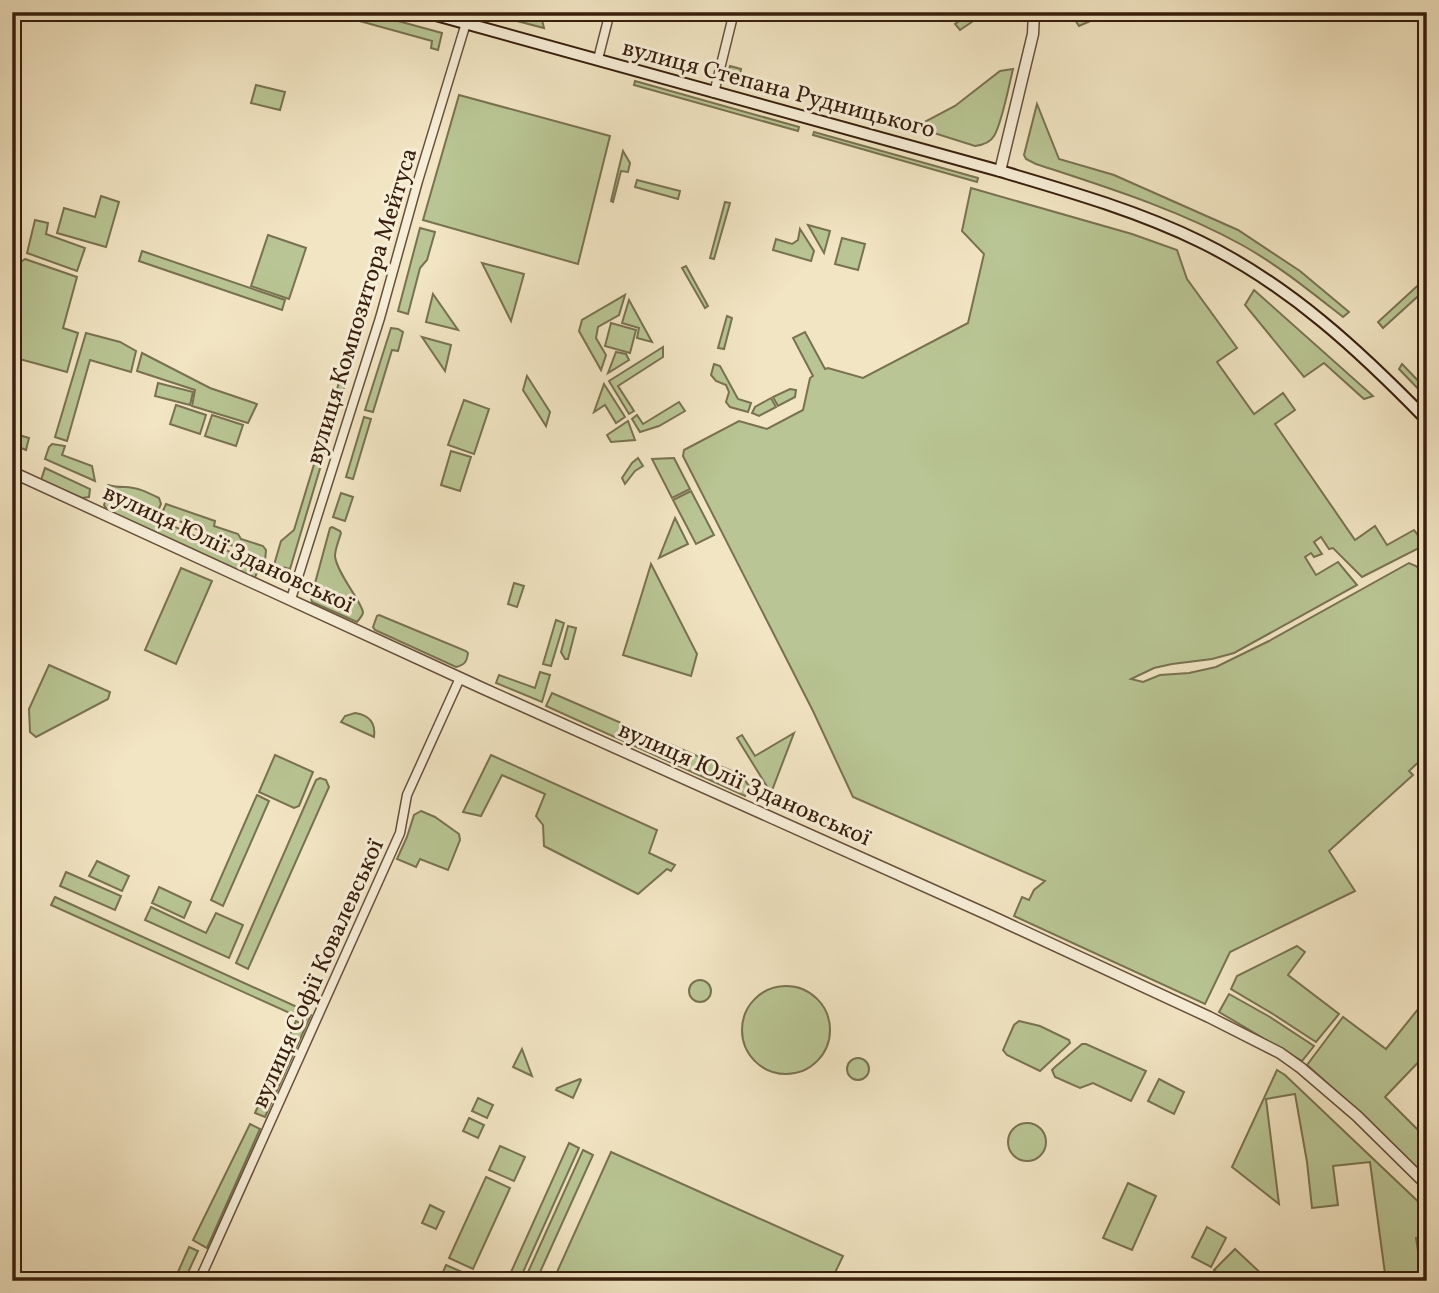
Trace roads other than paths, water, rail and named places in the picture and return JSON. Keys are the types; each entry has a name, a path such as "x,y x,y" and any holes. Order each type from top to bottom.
{"main road":[{"name":"вулиця Степана Рудницького","path":"425,12 599,54 714,93 1000,171 1169,227 1231,259 1296,300 1373,365 1427,420"}],"street":[{"path":"599,54 610,12"},
{"path":"714,93 734,12"},
{"path":"1000,171 1033,34 1034,12"},
{"name":"вулиця Композитора Мейтуса","path":"291,599 380,318 466,23"},
{"name":"вулиця Юлії Здановської","path":"12,472 460,678 1200,1012 1280,1053 1301,1068 1357,1116 1427,1185"},
{"name":"вулиця Софії Ковалевської","path":"199,1281 396,843 407,795 460,678"}]}
